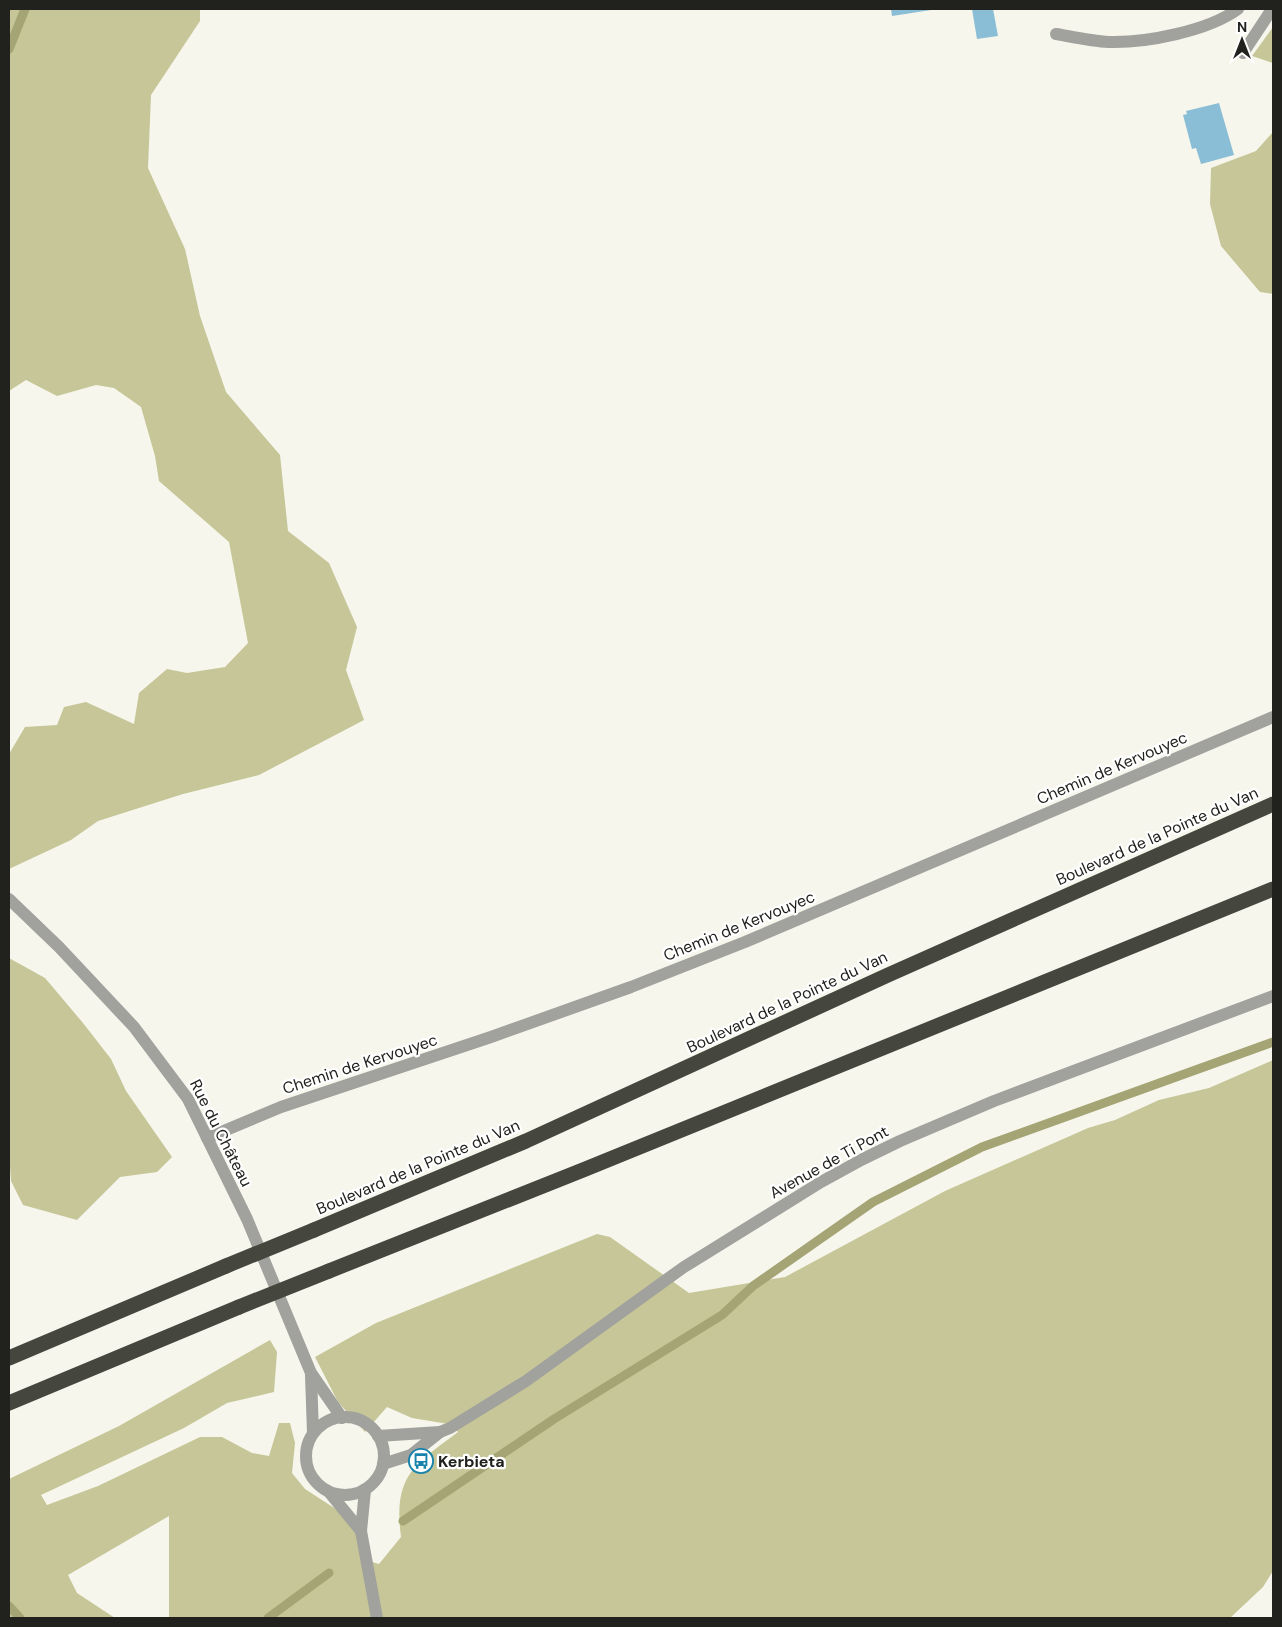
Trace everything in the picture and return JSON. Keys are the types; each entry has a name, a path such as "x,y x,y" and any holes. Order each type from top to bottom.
{"highway":[{"name":"Boulevard de la Pointe du Van","path":"9,1358 526,1141 897,971 1273,804"},
{"path":"9,1403 239,1307 583,1170 1273,889"}],"street":[{"path":"1056,34 1109,42 1152,38 1213,23 1227,17 1238,9"},
{"path":"1243,52 1272,9"},
{"name":"Chemin de Kervouyec","path":"207,1138 281,1107 631,988 745,942 1273,716"},
{"name":"Rue du Château","path":"9,899 59,948 134,1027 188,1099 247,1219 311,1373 342,1418"},
{"name":"Avenue de Ti Pont","path":"383,1464 410,1455 440,1432 461,1422 526,1381 684,1267 821,1182 900,1141 994,1101 1273,996"},
{"name":"Rue du Château","path":"311,1373 313,1433"},
{"path":"329,1492 341,1495 354,1495 365,1490 380,1474 384,1454 378,1436 366,1424 350,1418 342,1418 324,1424 313,1433 306,1452 311,1476 329,1492 361,1531"},
{"name":"Avenue de Ti Pont","path":"378,1436 440,1432"},
{"path":"365,1490 361,1531 377,1618"}],"green space":[{"path":"9,9 200,9 200,21 151,95 148,168 185,249 200,316 226,392 280,455 288,531 329,563 357,627 346,670 364,720 259,775 183,794 98,821 71,840 9,869 9,754 25,727 57,725 64,707 86,702 134,724 139,693 167,669 187,673 225,667 248,643 229,542 159,481 155,456 141,407 114,388 96,385 57,396 26,380 9,391"},
{"path":"1273,27 1273,63 1252,56"},
{"path":"1273,132 1273,294 1260,292 1221,246 1210,204 1211,168 1256,151"},
{"path":"9,958 45,978 83,1023 111,1059 126,1091 172,1157 157,1172 120,1177 77,1220 23,1205 11,1181 9,1151"},
{"path":"1273,1060 1273,1571 1263,1587 1230,1618 169,1618 169,1516 68,1575 77,1593 115,1618 9,1618 9,1479 119,1426 270,1340 277,1352 274,1392 227,1403 184,1428 41,1495 47,1505 98,1486 200,1437 222,1437 252,1453 269,1456 279,1423 290,1423 295,1443 292,1473 305,1489 342,1513 358,1532 365,1560 379,1564 401,1537 400,1500 410,1474 429,1454 458,1432 448,1424 412,1418 387,1407 365,1432 338,1402 315,1357 376,1323 597,1234 610,1237 689,1293 785,1277 945,1191 1088,1128 1115,1120 1159,1100 1209,1088"}],"building":[{"path":"891,9 931,9 931,10 892,16"},
{"path":"972,9 993,9 998,36 977,39"},
{"path":"1219,103 1234,155 1201,164 1196,148 1192,149 1183,115 1187,114 1186,111"}],"waterway":[{"path":"9,49 25,9"},
{"path":"403,1521 554,1419 722,1315 753,1286 873,1202 982,1147 1273,1042"},
{"path":"268,1618 329,1573"},
{"path":"9,1606 20,1618"}],"place":[{"name":"Kerbieta","path":"421,1461"}]}
